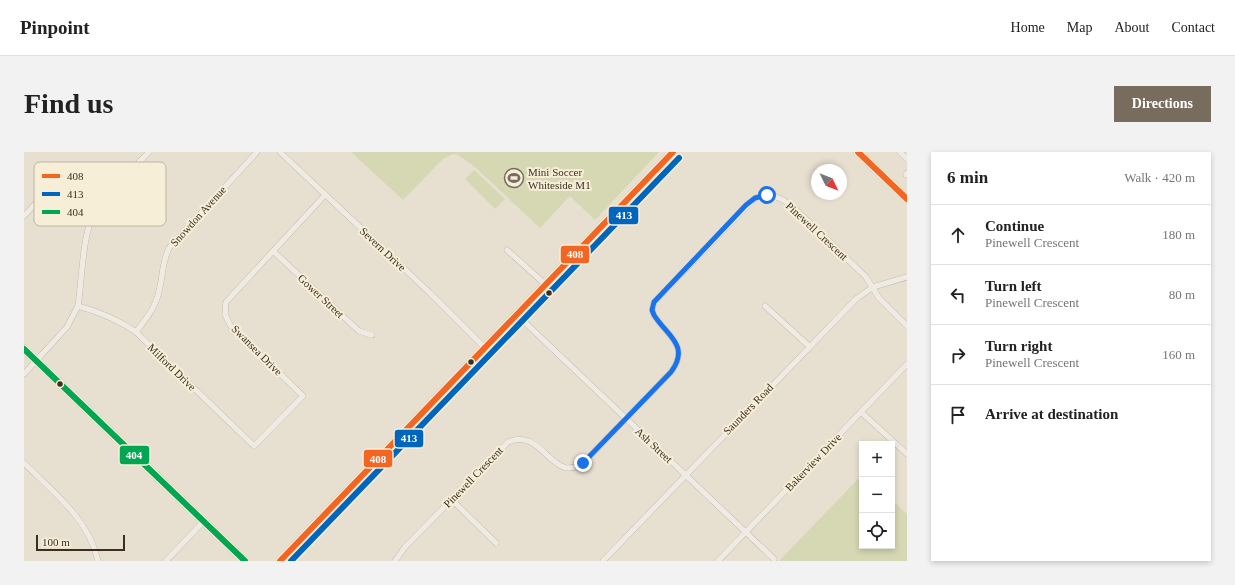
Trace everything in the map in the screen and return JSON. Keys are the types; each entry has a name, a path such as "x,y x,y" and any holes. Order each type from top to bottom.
{"street":[{"path":"139,162 149,152"},
{"name":"Snowdon Avenue","path":"136,332 154,306 160,290 164,262 169,248 257,152"},
{"name":"Severn Drive","path":"280,152 430,293 485,348"},
{"path":"280,561 673,152"},
{"path":"858,152 907,199"},
{"path":"900,152 907,159"},
{"name":"Swansea Drive","path":"254,446 303,396 230,325 225,314 226,302 325,195"},
{"name":"Pinewell Crescent","path":"395,561 404,547 508,442 518,439 528,440 559,465 570,468 583,463 671,372 677,360 677,344 654,315 652,310 654,302 755,198 767,195 779,197 787,202 866,278 873,287"},
{"path":"24,216 34,206"},
{"path":"24,374 67,327 78,306 90,226"},
{"path":"507,250 545,284"},
{"name":"Gower Street","path":"273,251 359,331 372,335"},
{"name":"Saunders Road","path":"603,561 856,299 873,287 907,278"},
{"path":"873,287 879,298 907,326"},
{"name":"Milford Drive","path":"78,306 104,313 120,321 136,332 254,446"},
{"path":"765,306 809,346"},
{"name":"Ash Street","path":"516,314 774,559"},
{"path":"24,348 245,561"},
{"name":"Bakerview Drive","path":"718,561 907,364"},
{"path":"861,412 907,454"},
{"path":"24,463 65,503 82,523 94,546 98,561"},
{"path":"451,499 496,543"},
{"path":"166,561 204,521"}],"green space":[{"path":"351,152 659,152 595,220 570,196 540,228 475,167 458,155 453,154 443,159 403,200"},
{"path":"474,170 505,199 495,209 465,179"},
{"path":"859,478 859,549 895,549 895,503 907,514 907,561 779,561"}],"transit line":[{"name":"408","path":"280,561 673,152"},
{"name":"408","path":"858,152 907,199"},
{"name":"413","path":"291,561 679,158"},
{"name":"404","path":"24,349 245,561"}],"place":[{"name":"Mini Soccer Whiteside M1","path":"514,178"}],"route":[{"path":"583,463 671,372 676,364 678,350 677,344 654,315 652,306 654,302 746,205 755,198 767,195"}]}
